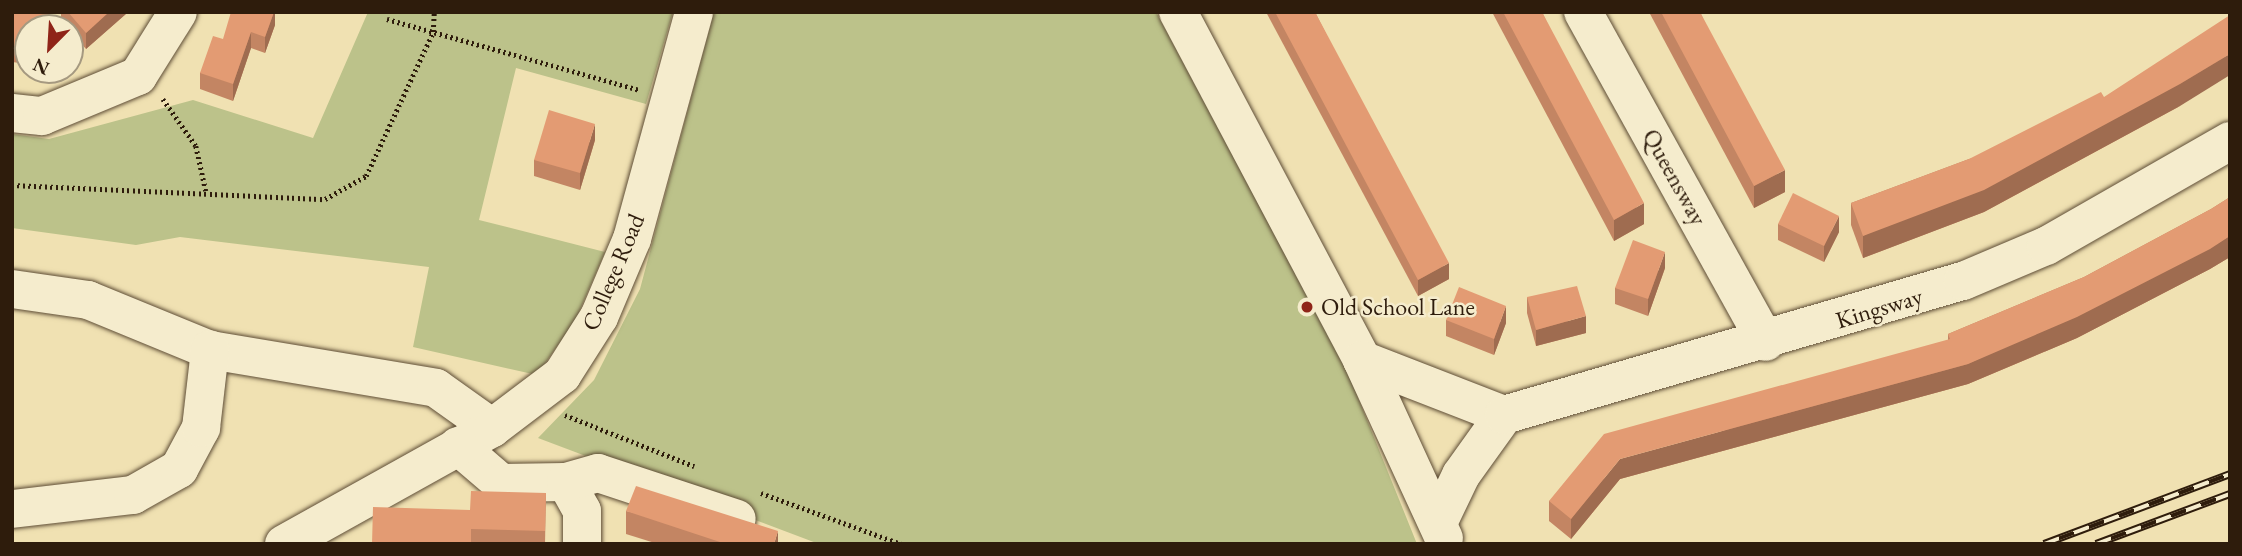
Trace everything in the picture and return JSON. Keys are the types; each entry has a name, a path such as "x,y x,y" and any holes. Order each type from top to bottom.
{"street":[{"path":"12,113 42,116 138,75 178,12"},
{"name":"College Road","path":"284,544 492,428 562,375 599,317 632,239 694,12"},
{"path":"1178,12 1362,360 1442,534"},
{"name":"Queensway","path":"1583,12 1766,342"},
{"name":"Kingsway","path":"1504,415 1766,342 1963,281 2046,246 2230,141"},
{"path":"12,289 88,300 210,350 436,388 492,428"},
{"path":"12,509 133,495 179,469 201,428 210,350"},
{"path":"1362,360 1504,415 1461,475 1442,534"},
{"path":"458,446 501,483 566,482 598,473 778,532"},
{"path":"566,482 582,511 582,544"}],"path":[{"path":"12,185 206,191 325,199 366,176 433,32 434,12"},
{"path":"387,19 669,99"},
{"path":"138,75 180,117 196,146 206,191"}],"green space":[{"path":"368,12 673,12 646,104 516,68 479,220 605,252 576,319 537,375 413,347 429,267 180,237 136,245 12,228 12,134 49,139 193,100 313,138"},
{"path":"714,12 1156,12 1344,363 1417,544 819,544 538,438 594,380 640,289"}],"building":[{"path":"12,12 49,12 14,14 12,46"},
{"path":"68,12 109,12 86,33 84,14"},
{"path":"231,12 274,12 265,37 251,32 233,84 200,73 213,36 223,39"},
{"path":"1275,12 1315,12 1449,263 1418,280"},
{"path":"1503,12 1542,12 1644,203 1614,220"},
{"path":"1661,12 1700,12 1785,170 1754,186"},
{"path":"2230,15 2230,54 1984,190 1863,236 1851,203 1969,159 2101,92 2104,97"},
{"path":"549,110 595,124 580,173 534,160"},
{"path":"1793,193 1839,216 1824,246 1778,224"},
{"path":"2230,197 2230,236 2210,249 2077,317 1968,364 1620,459 1571,519 1549,501 1604,434 1950,339 1948,334 2084,277"},
{"path":"1633,240 1665,252 1648,299 1615,288"},
{"path":"1577,286 1586,316 1536,330 1527,297"},
{"path":"1459,287 1506,306 1494,339 1446,320"},
{"path":"636,486 778,531 774,544 726,544 626,511"},
{"path":"471,491 546,493 545,531 471,529 471,544 372,544 373,507 470,510"}],"railway":[{"path":"2044,544 2230,474"},
{"path":"2096,544 2230,494"}],"place":[{"name":"Old School Lane","path":"1307,307"}]}
